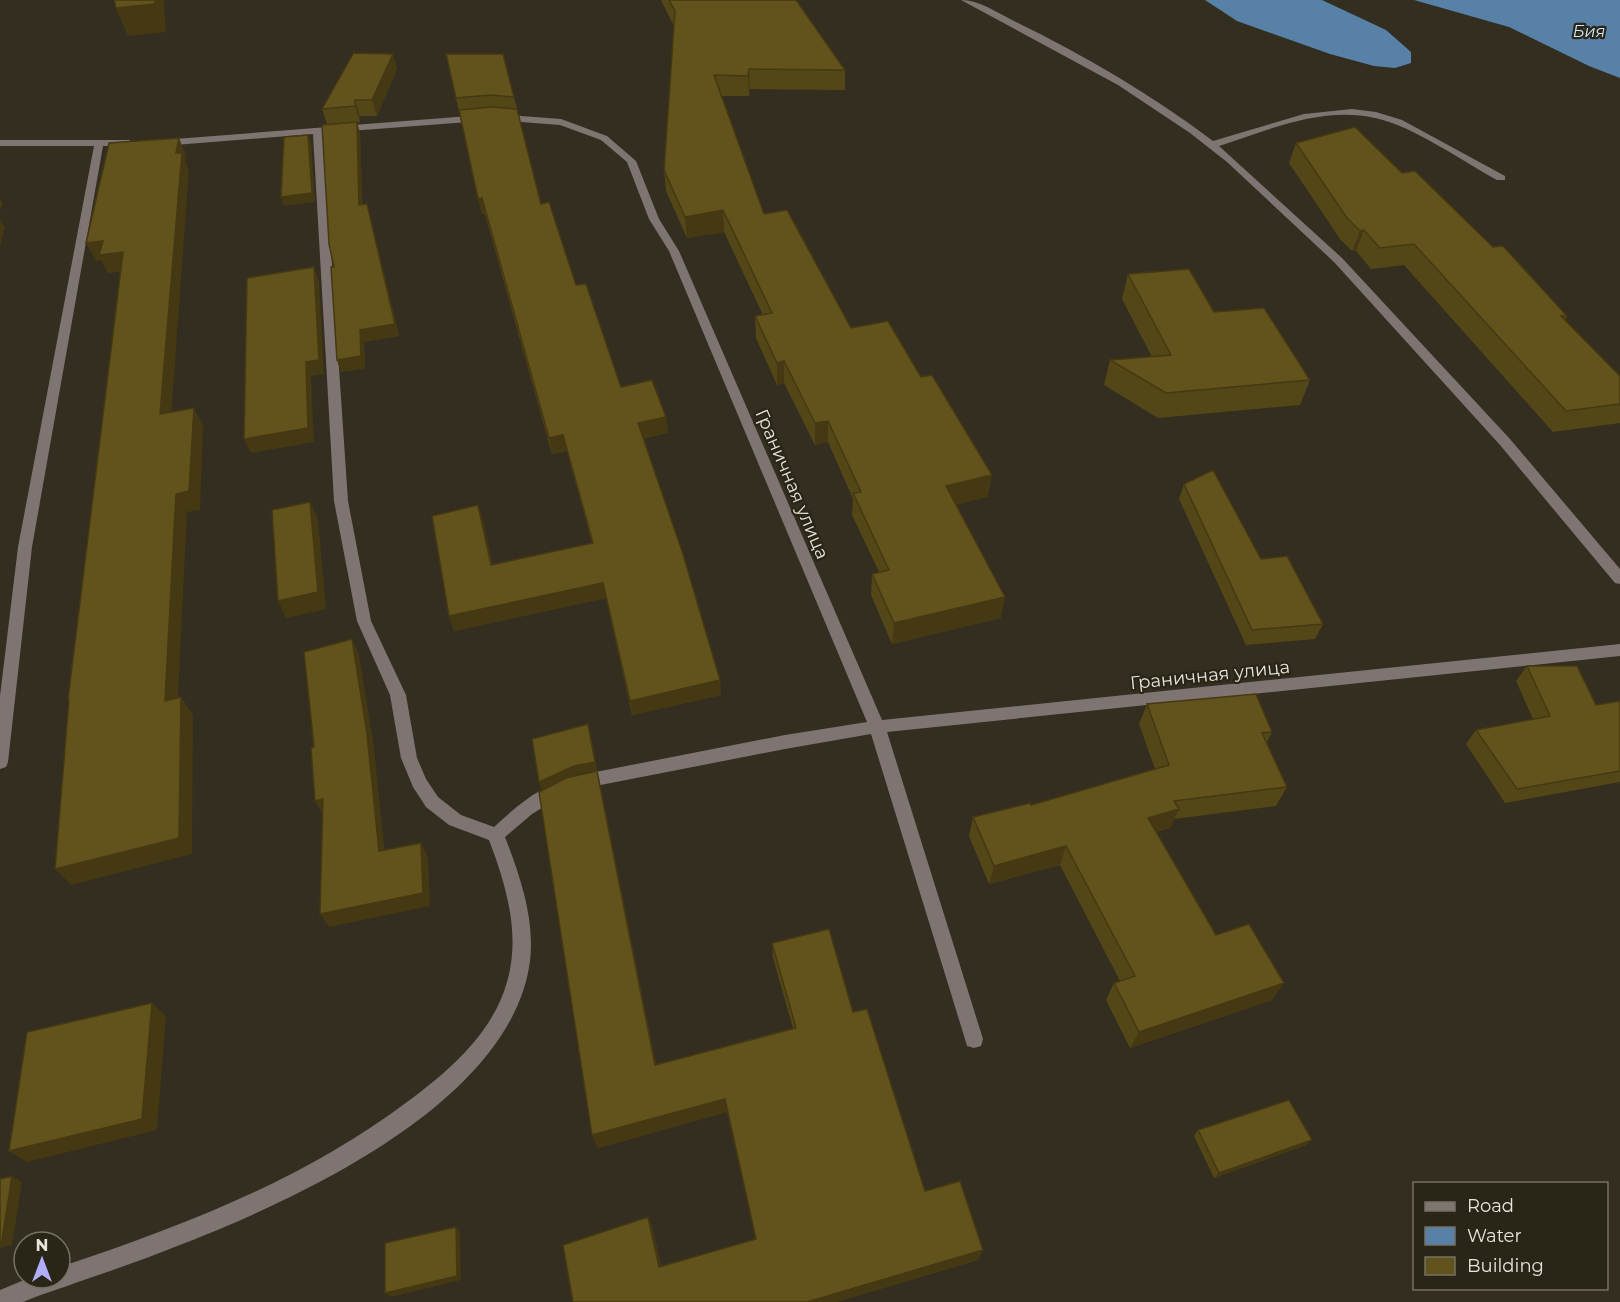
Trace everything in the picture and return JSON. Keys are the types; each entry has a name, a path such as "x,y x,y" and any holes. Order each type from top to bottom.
{"street":[{"path":"965,0 1022,28 1094,68 1231,160 1338,260 1505,442 1620,579"},
{"path":"1210,145 1307,117 1342,110 1359,110 1399,122 1501,178"},
{"name":"Граничная улица","path":"0,142 146,144 495,117 561,122 604,138 631,161 654,219 674,252 877,727 1620,650"},
{"path":"0,1301 186,1235 263,1201 325,1167 399,1122 453,1078 484,1044 510,1003 520,963 522,930 515,884 496,835 455,820 432,802 419,782 410,758 398,695 363,621 341,501 318,132"},
{"path":"0,762 25,547 99,143"},
{"path":"496,835 549,793 577,783 785,742 877,727 974,1039"}],"water":[{"path":"1205,0 1322,0 1386,30 1411,52 1411,63 1395,68 1374,66 1330,54 1237,21"},
{"name":"Бия","path":"1414,0 1620,0 1620,78 1589,66 1509,27"}],"building":[{"path":"114,0 155,0 155,4 116,8"},
{"path":"669,0 796,0 845,70 749,69 748,76 714,75 764,214 787,210 851,328 888,321 921,377 932,375 992,475 946,486 1005,597 894,623 872,574 889,570 853,493 861,492 828,421 815,423 784,361 777,363 755,316 772,313 723,210 685,217 664,170 675,11"},
{"path":"354,52 393,54 372,100 355,100 355,106 322,109"},
{"path":"446,54 503,54 514,97 491,95 456,98"},
{"path":"492,107 517,109 541,204 549,202 576,285 586,284 621,387 652,380 666,417 638,423 683,554 720,680 630,701 603,583 449,616 432,516 478,505 491,565 593,543 563,435 549,438 482,198 478,199 459,110"},
{"path":"357,122 359,205 367,204 395,324 360,330 361,356 337,360 331,267 334,267 329,244 322,125"},
{"path":"1355,127 1402,173 1415,171 1493,247 1503,246 1567,316 1561,316 1620,376 1620,404 1566,411 1414,244 1380,248 1364,230 1360,231 1347,218 1296,143"},
{"path":"308,135 312,193 281,197 284,137"},
{"path":"179,138 176,153 182,153 160,414 194,408 189,491 176,494 165,701 181,697 179,838 55,869 68,700 123,252 99,255 103,241 86,243 109,143"},
{"path":"314,267 319,360 306,362 308,428 244,439 247,278"},
{"path":"1189,269 1214,312 1264,308 1310,380 1166,393 1110,360 1171,355 1128,274"},
{"path":"1213,470 1261,559 1287,556 1323,624 1252,630 1184,484"},
{"path":"310,502 318,592 278,601 272,510"},
{"path":"352,639 367,734 379,851 421,843 423,893 320,914 323,799 315,801 311,748 314,747 304,652"},
{"path":"1527,666 1577,666 1596,705 1620,701 1620,771 1517,789 1476,730 1550,716"},
{"path":"1256,694 1272,732 1262,733 1287,787 1174,801 1179,809 1148,818 1216,935 1249,924 1284,983 1139,1032 1114,983 1135,976 1066,846 994,866 973,817 1030,803 1031,805 1169,765 1147,704"},
{"path":"588,724 595,762 574,766 539,782 532,739"},
{"path":"597,771 655,1065 796,1028 772,943 829,929 853,1012 867,1009 925,1191 960,1181 983,1250 807,1302 573,1302 563,1245 648,1217 659,1267 756,1239 725,1099 592,1135 539,792 566,778"},
{"path":"152,1003 142,1119 9,1151 27,1032"},
{"path":"1289,1100 1312,1140 1219,1173 1198,1130"},
{"path":"12,1176 2,1240 0,1241 0,1179"},
{"path":"456,1227 457,1276 385,1293 385,1243"}]}
